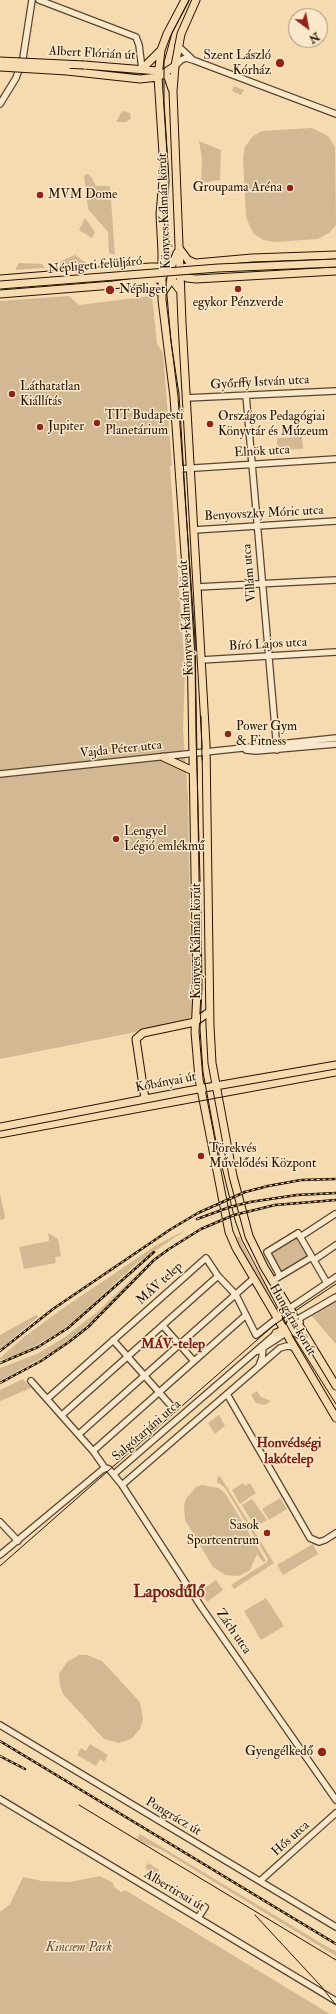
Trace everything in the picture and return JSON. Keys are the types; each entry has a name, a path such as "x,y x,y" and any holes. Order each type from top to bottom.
{"main road":[{"name":"Könyves Kálmán körút","path":"185,0 167,34 161,50 158,93 164,170 160,214 164,272 162,294 165,334 174,397 191,640 196,992 195,1022 201,1088 228,1232"},
{"name":"Könyves Kálmán körút","path":"196,0 186,21 178,46 174,66 173,91 180,291 206,753 209,1012 212,1063 216,1086 234,1176 249,1236"},
{"path":"161,50 142,69 168,77 173,91"},
{"name":"Albert Flórián út","path":"0,61 85,69 140,79 160,74"},
{"path":"160,74 174,66"},
{"name":"Albert Flórián út","path":"0,67 142,69"},
{"path":"140,79 152,85 158,93"},
{"path":"178,248 188,260 196,263"},
{"path":"0,294 113,285 158,279 172,265 178,248"},
{"path":"150,267 162,252 172,265 187,278 196,279 336,271"},
{"path":"142,282 154,286 162,294 171,278 179,270 196,263 236,259 336,255"},
{"path":"236,259 242,263 242,271 238,276"},
{"path":"196,263 193,274 196,279"},
{"name":"Népligeti felüljáró","path":"0,285 218,268 336,263"},
{"path":"0,280 150,267 164,272 171,278 180,291 184,285 196,279"},
{"path":"128,268 133,278 129,283"},
{"path":"113,270 109,279 111,285 113,285"},
{"path":"163,757 193,771"},
{"path":"145,1099 136,1039 143,1033 195,1022 209,1012"},
{"name":"Kőbányai út","path":"0,1127 201,1088 336,1064"},
{"name":"Hungária körút","path":"228,1232 254,1278 287,1327 294,1347 336,1418"},
{"name":"Hungária körút","path":"249,1236 272,1281 290,1309 287,1327"},
{"path":"290,1309 291,1317 287,1322 287,1327 301,1334 310,1342"},
{"name":"Hungária körút","path":"287,1327 310,1342 336,1386"}],"street":[{"path":"0,104 16,78 23,58 32,0"},
{"name":"Albert Flórián út","path":"39,0 131,35 139,42 142,69"},
{"path":"178,46 193,60"},
{"path":"174,66 186,58 193,60 336,114"},
{"name":"Győrffy István utca","path":"186,398 336,391"},
{"name":"Villám utca","path":"246,395 277,747"},
{"name":"Elnök utca","path":"179,469 252,463 336,459"},
{"name":"Benyovszky Móric utca","path":"194,530 336,521"},
{"path":"197,587 336,580"},
{"name":"Bíró Lajos utca","path":"201,660 336,652"},
{"name":"Vajda Péter utca","path":"0,774 244,749 256,751 336,738"},
{"name":"Vajda Péter utca","path":"277,747 336,744"},
{"path":"300,1237 335,1214"},
{"path":"280,1276 267,1252 298,1233 327,1283"},
{"path":"272,1281 336,1245"},
{"name":"MÁV telep","path":"47,1399 206,1258 218,1276 236,1295 256,1336 287,1327"},
{"path":"62,1415 218,1276"},
{"path":"290,1309 336,1277"},
{"path":"79,1434 254,1278"},
{"name":"Salgótarjáni utca","path":"0,1555 105,1468 109,1469 114,1474 252,1354 287,1327 336,1297"},
{"path":"93,1451 246,1315"},
{"path":"163,1326 194,1361"},
{"path":"113,1340 174,1408"},
{"path":"258,1368 262,1358 263,1346"},
{"name":"Salgótarjáni utca","path":"122,1485 280,1348 290,1346 294,1347"},
{"path":"31,1381 79,1434 105,1468"},
{"path":"227,1394 310,1538 319,1542 336,1533"},
{"name":"Zách utca","path":"114,1474 202,1608 336,1800"},
{"path":"0,1522 18,1541"},
{"name":"Pongrácz út","path":"0,1725 336,1927"},
{"name":"Albertirsai út","path":"0,1799 336,2001"},
{"name":"Hős utca","path":"260,1881 336,1813"},
{"path":"198,1918 205,1907"}],"green space":[{"path":"234,86 244,90 241,95 232,91"},
{"path":"122,111 130,113 131,119 126,122 116,122"},
{"name":"Groupama Aréna","path":"312,128 328,136 335,147 336,225 329,233 318,239 274,242 263,240 253,233 246,217 243,158 245,147 252,137 262,131"},
{"path":"199,141 221,150 220,180 201,183 202,159"},
{"path":"88,174 96,186 110,186 115,255 109,253 108,232 88,209 84,175"},
{"path":"85,218 95,232 92,238 79,230"},
{"path":"75,255 89,265 59,267 61,261"},
{"path":"19,263 42,264 45,268 15,270"},
{"name":"Népliget","path":"69,296 79,305 152,296 157,344 163,353 185,670 183,730 188,797 192,1010 191,1016 186,1022 0,1059 0,301"},
{"path":"302,437 303,449 277,450 277,438"},
{"path":"0,1193 5,1217 4,1219 0,1220"},
{"path":"187,1229 136,1264 61,1331 10,1358 0,1360 0,1358 24,1337 62,1309 155,1246"},
{"path":"48,1233 58,1239 61,1256 55,1257 56,1263 24,1269 19,1247 49,1241"},
{"path":"239,1236 251,1261 273,1297 271,1298 235,1238"},
{"path":"297,1236 308,1257 281,1273 270,1251"},
{"path":"141,1270 83,1330 54,1351 0,1381 0,1368 37,1354 65,1337 98,1311"},
{"path":"336,1300 336,1344 311,1315"},
{"path":"36,1315 38,1317 0,1349 0,1335"},
{"path":"23,1379 31,1388 0,1401 0,1390"},
{"path":"257,1391 261,1397 271,1401 265,1405 256,1403 251,1395"},
{"path":"219,1415 225,1426 215,1434 208,1423"},
{"path":"220,1476 274,1563 234,1589 231,1585 267,1562 268,1559 225,1488 217,1482 217,1478"},
{"path":"243,1483 245,1486 250,1483 256,1493 240,1504 232,1490"},
{"path":"202,1485 219,1488 225,1493 266,1561 263,1562 257,1554 250,1570 239,1576 225,1575 213,1567 185,1520 184,1505 186,1499 196,1487"},
{"path":"280,1498 287,1509 269,1520 262,1509"},
{"path":"252,1499 267,1520 255,1527 242,1505"},
{"path":"313,1544 318,1554 283,1575 277,1565"},
{"path":"216,1580 223,1590 207,1602 200,1591"},
{"path":"266,1598 284,1626 261,1640 244,1611"},
{"path":"79,1655 87,1655 102,1661 140,1702 143,1719 140,1729 131,1739 119,1743 104,1739 63,1694 60,1686 59,1674 67,1662"},
{"path":"90,1744 108,1755 104,1762 100,1759 96,1766 77,1755 81,1748 86,1751"},
{"path":"140,1834 336,1951 336,1956 160,1849 136,1840"},
{"path":"148,1863 159,1870 156,1875 145,1868"},
{"name":"Kincsem Park","path":"100,1876 113,1883 114,1887 121,1892 125,1890 330,2014 0,2014 0,1912 10,1904 23,1877 42,1881 70,1882"}],"tram line":[{"path":"189,0 172,33 164,62 164,101 169,181 167,211 170,257 166,284 171,342 179,394 195,657 202,988 200,1029 203,1072 216,1142 235,1220 242,1240 290,1331 336,1404"},
{"path":"201,716 202,760"},
{"path":"0,1138 336,1076"},
{"path":"0,1566 274,1325 336,1284"},
{"path":"79,1805 336,1960"},
{"path":"255,1915 320,1985 336,2005"}],"railway":[{"path":"0,1351 53,1309 171,1229 198,1213 245,1192 268,1186 301,1180 336,1179"},
{"path":"197,1219 230,1207 250,1202 297,1195 336,1193"},
{"path":"0,1383 41,1361 69,1342 88,1327 154,1260 201,1229 234,1215 275,1205 336,1200"},
{"path":"0,1363 38,1347 68,1328 154,1252"},
{"path":"0,1741 336,1944"},
{"path":"0,1756 25,1769"}],"place":[{"name":"Szent László Kórház","path":"280,63"},
{"name":"Groupama Aréna","path":"290,188"},
{"name":"MVM Dome","path":"40,195"},
{"name":"egykor Pénzverde","path":"238,289"},
{"name":"Népliget","path":"110,290"},
{"name":"Láthatatlan Kiállítás","path":"12,394"},
{"name":"TIT Budapesti Planetárium","path":"97,423"},
{"name":"Országos Pedagógiai Könyvtár és Múzeum","path":"210,424"},
{"name":"Jupiter","path":"40,427"},
{"name":"Power Gym & Fitness","path":"228,734"},
{"name":"Lengyel Légió emlékmű","path":"116,839"},
{"name":"Törekvés Művelődési Központ","path":"201,1156"},
{"name":"Sasok Sportcentrum","path":"267,1533"},
{"name":"Gyengélkedő","path":"322,1752"}],"district":[{"name":"MÁV-telep","path":"173,1345"},
{"name":"Honvédségi lakótelep","path":"289,1452"},
{"name":"Laposdűlő","path":"169,1593"}]}
